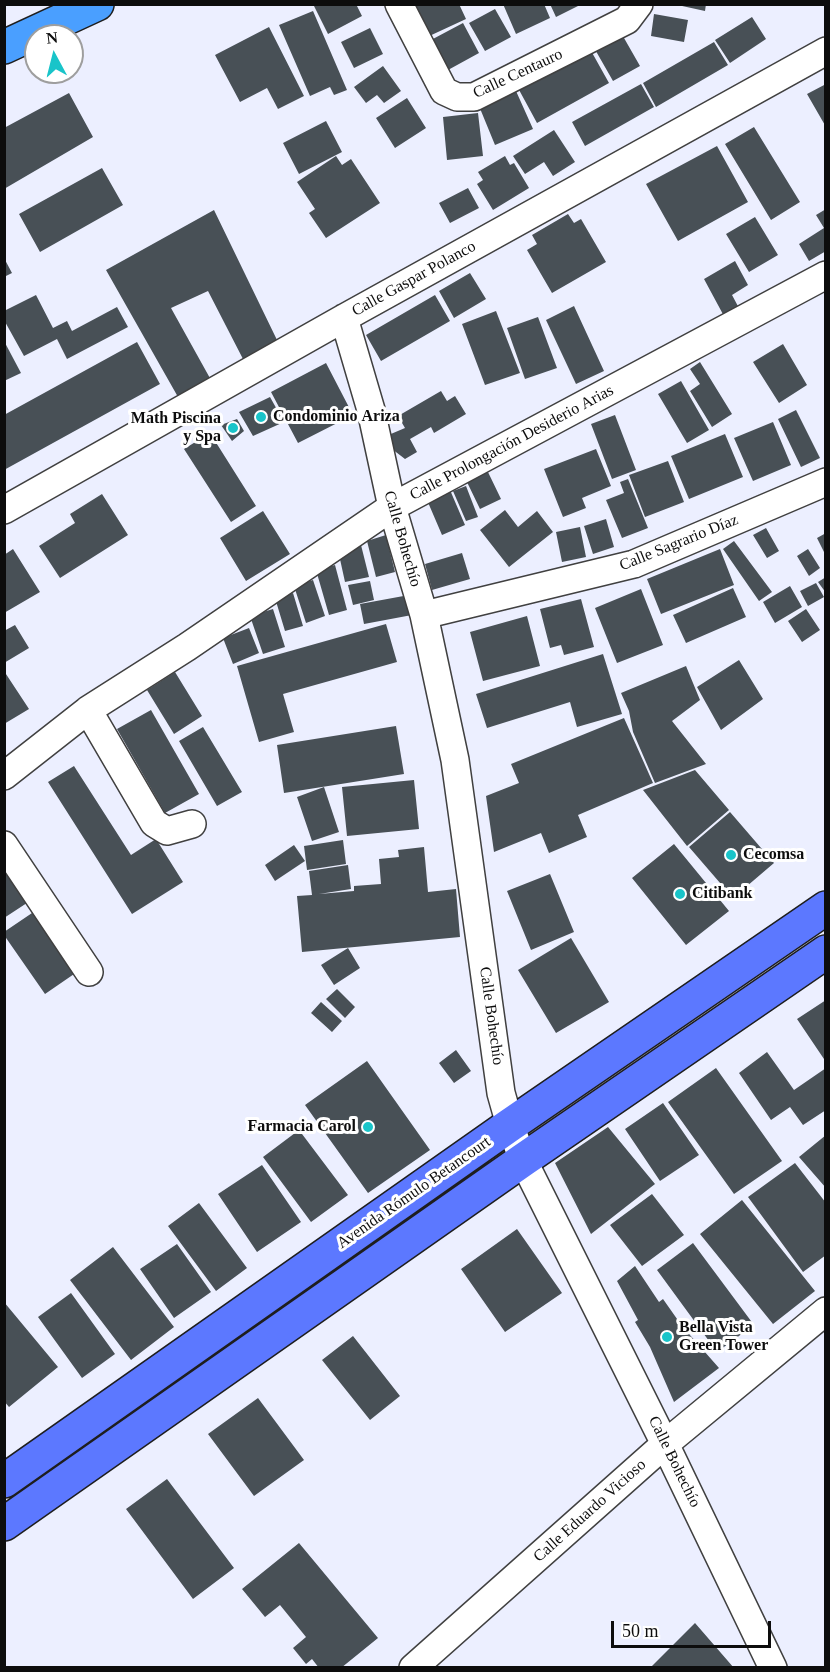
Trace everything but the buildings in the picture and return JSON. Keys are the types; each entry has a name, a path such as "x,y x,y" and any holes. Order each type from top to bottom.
{"highway":[{"path":"4,47 97,4"}],"main road":[{"name":"Avenida Rómulo Betancourt","path":"4,1481 510,1125 825,908"},
{"path":"4,1524 523,1160 825,952"}],"street":[{"name":"Calle Centauro","path":"399,4 444,91 457,97 474,97 627,20 639,4"},
{"name":"Calle Gaspar Polanco","path":"4,510 825,51"},
{"name":"Calle Prolongación Desiderio Arias","path":"4,776 88,710 187,647 392,507 825,275"},
{"name":"Calle Bohechío","path":"344,318 370,410 392,507 424,615 455,760 501,1093 510,1125 523,1160 665,1444 773,1668"},
{"name":"Calle Sagrario Díaz","path":"424,615 634,564 825,482"},
{"path":"88,710 154,823 167,831 192,824"},
{"path":"4,845 89,972"},
{"name":"Calle Eduardo Vicioso","path":"413,1668 665,1444 825,1311"}],"place":[{"name":"Condominio Ariza","path":"261,417"},
{"name":"Math Piscina y Spa","path":"233,428"},
{"name":"Cecomsa","path":"731,855"},
{"name":"Citibank","path":"680,894"},
{"name":"Farmacia Carol","path":"368,1127"},
{"name":"Bella Vista Green Tower","path":"667,1337"}]}
